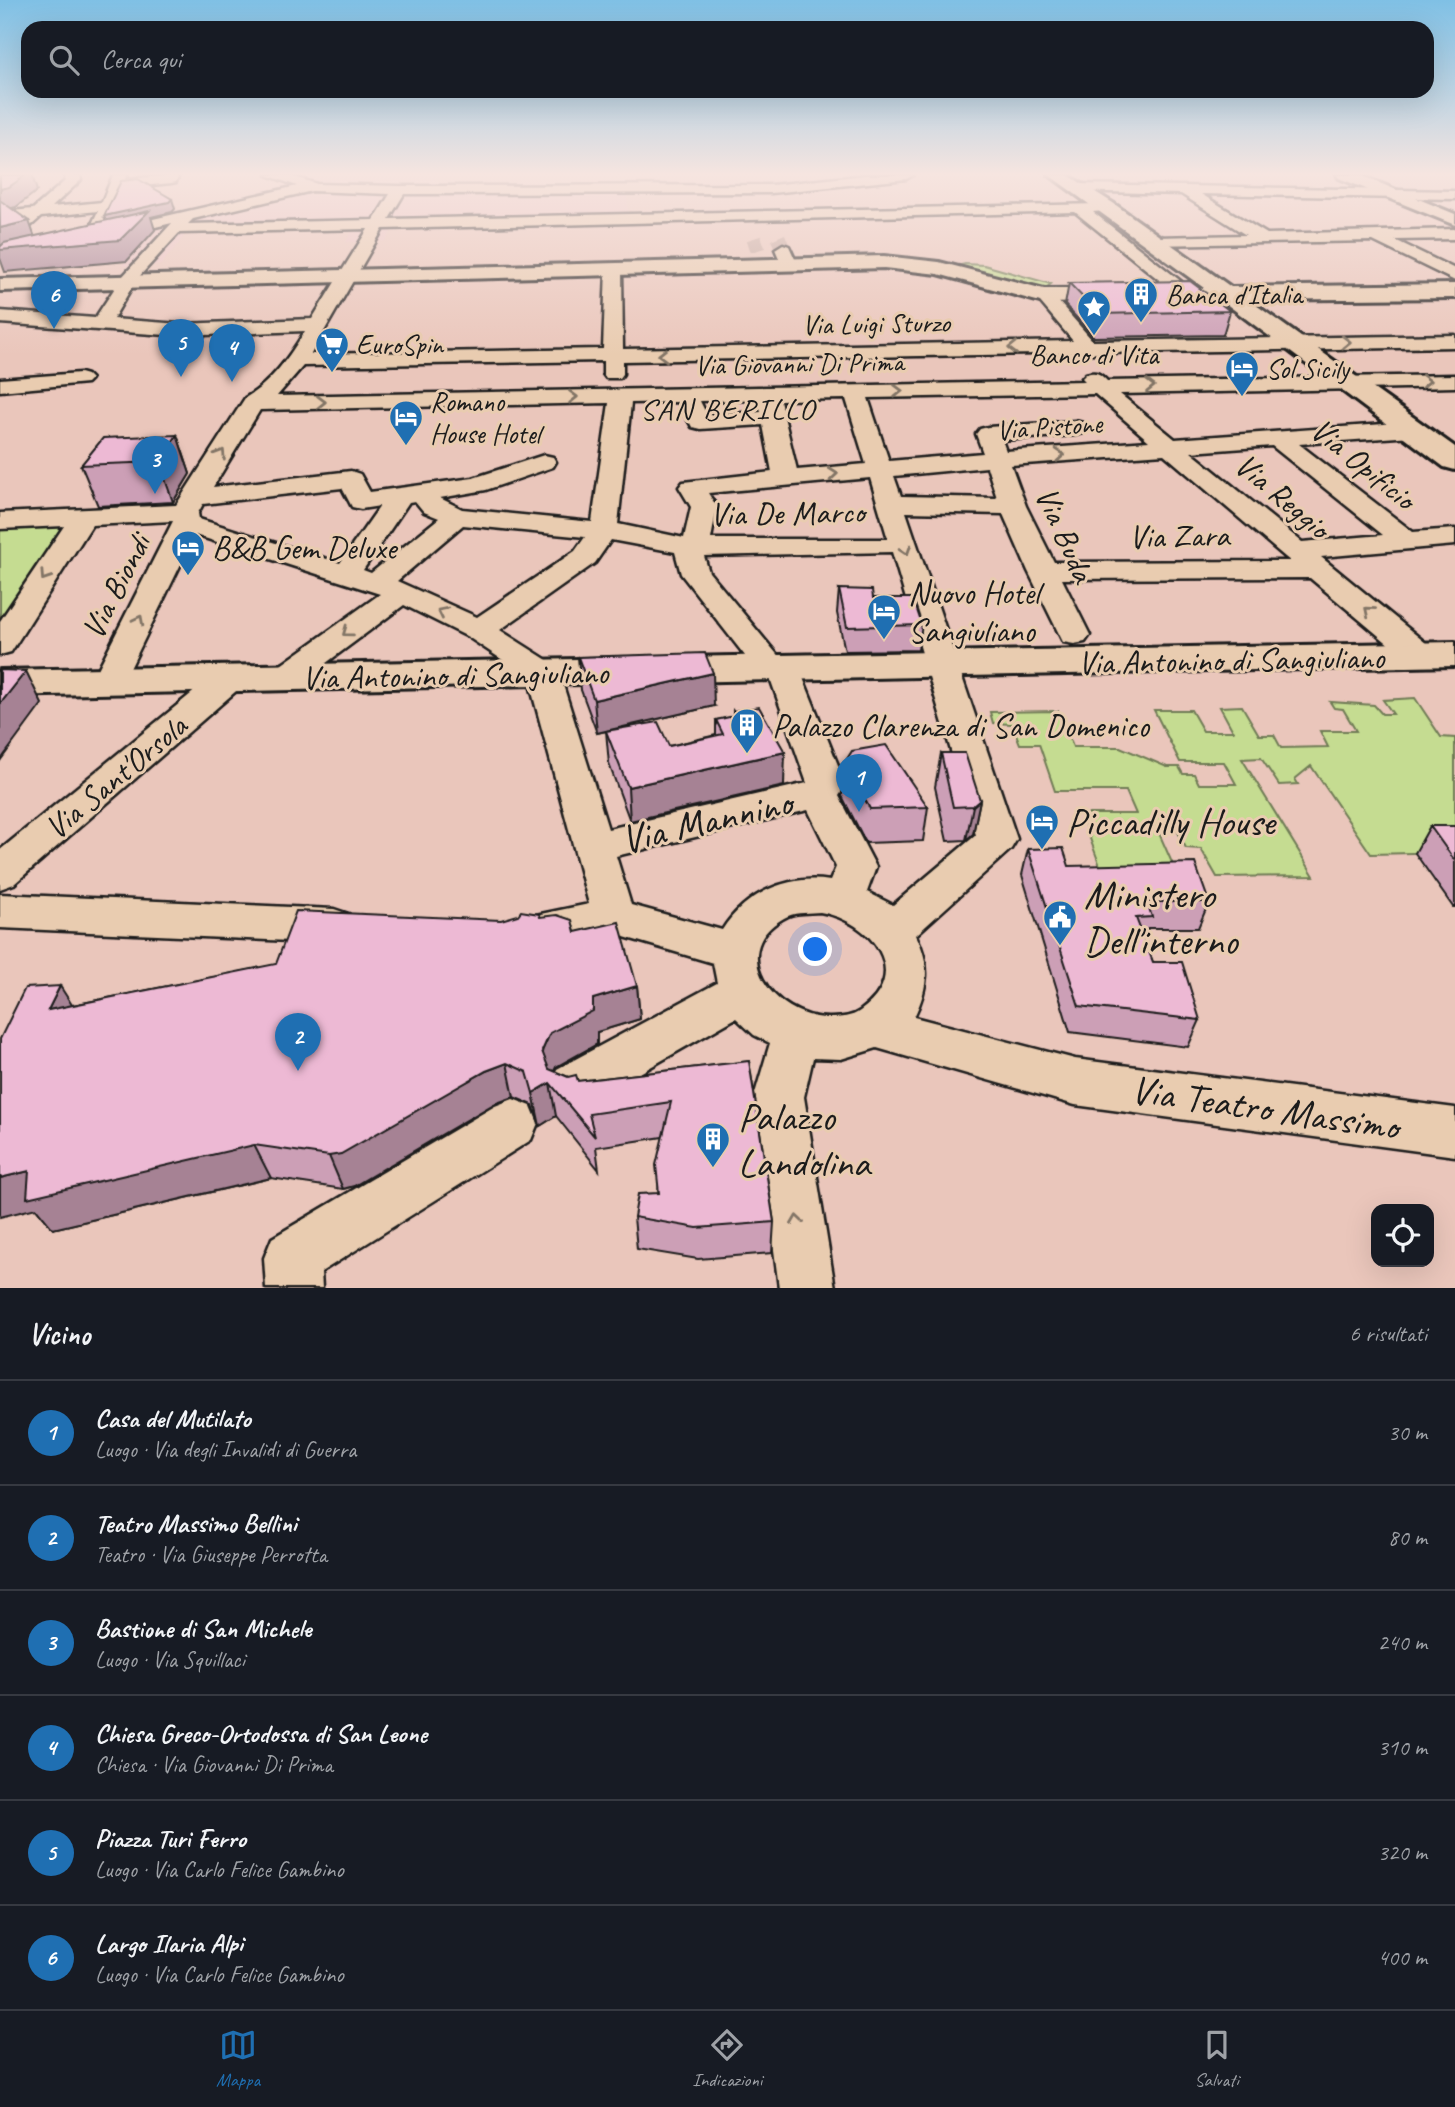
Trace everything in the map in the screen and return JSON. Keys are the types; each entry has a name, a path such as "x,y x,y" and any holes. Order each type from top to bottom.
{"main road":[{"path":"0,285 760,255 766,235"},
{"path":"787,235 883,259 939,268 1040,297 1187,293"},
{"path":"1145,235 1225,308 1455,291"},
{"path":"614,261 960,256 1065,282 1111,290 1187,293 1225,308 1293,343 1455,461"},
{"path":"939,268 957,262 984,262"},
{"path":"0,279 130,279"},
{"path":"1040,297 1065,282"},
{"path":"1225,308 1455,285"},
{"name":"Via Antonino di Sangiuliano","path":"0,683 1438,655"}],"street":[{"path":"3,254 19,235"},
{"path":"101,324 130,279 169,235"},
{"name":"Via Biondi","path":"108,681 189,511 253,403 266,396 297,360 372,235"},
{"path":"1113,235 1187,293"},
{"path":"1258,235 1264,239"},
{"path":"1154,242 1410,235"},
{"path":"1374,236 1455,276"},
{"path":"479,630 586,557 604,531 616,396 614,261"},
{"name":"Via Reggio","path":"1040,297 1078,347 1101,387 1317,569 1438,655"},
{"path":"1225,308 1253,344 1301,383"},
{"path":"0,317 180,330 317,325"},
{"name":"Via Luigi Sturzo","path":"297,360 1455,341"},
{"path":"0,386 80,379"},
{"name":"Via Giovanni Di Prima","path":"253,403 1455,381"},
{"path":"855,391 997,839 892,930"},
{"path":"768,393 786,478"},
{"path":"685,395 700,422 773,418"},
{"name":"Via Buda","path":"1074,635 1013,506 988,434 1075,428"},
{"name":"Via Pistone","path":"692,548 697,541 704,508 692,487 880,469 1412,429"},
{"name":"Via Opificio","path":"1278,439 1407,541"},
{"path":"0,522 189,511 351,479 361,501 419,504 544,462"},
{"path":"346,573 419,504"},
{"path":"286,677 390,587 419,504"},
{"name":"Via De Marco","path":"419,504 604,531 692,548 883,546"},
{"path":"891,504 1013,506"},
{"path":"189,511 346,573 390,587 479,630 543,672 610,905 739,972"},
{"path":"0,645 82,519"},
{"path":"1295,551 1455,537"},
{"path":"692,548 689,553 695,574 777,668 828,785 819,794 856,867 844,900"},
{"name":"Via Zara","path":"1042,571 1317,569"},
{"name":"Via Sant'Orsola","path":"0,873 230,678"},
{"name":"Via Mannino","path":"593,847 819,794"},
{"path":"820,896 844,900 866,909 892,930 905,955 907,975 903,995 898,1003 875,1027 854,1036 829,1040 796,1034 766,1020 754,1010 739,972 743,934 756,917 774,905 796,898 820,896"},
{"path":"541,929 610,905"},
{"path":"0,911 371,928"},
{"path":"574,1085 739,972"},
{"name":"Via Teatro Massimo","path":"875,1027 1075,1082 1455,1132"},
{"path":"796,1034 779,1097 807,1288"},
{"path":"293,1273 513,1123"}],"shaded area":[{"path":"81,235 121,235 16,259"},
{"path":"150,235 185,235 161,265 121,266"},
{"path":"350,235 389,235 386,241 346,242"}],"green space":[{"path":"965,264 984,265 1051,284 1047,287 1032,287 953,267"},
{"path":"67,526 0,628 0,529"},
{"path":"1415,698 1441,737 1455,738 1455,852 1371,854 1311,766 1295,779 1298,784 1279,785 1261,758 1242,759 1314,876 1217,877 1201,849 1186,848 1177,830 1158,831 1184,890 1103,874 1081,814 1136,814 1126,791 1055,791 1039,744 1020,744 1012,724 993,723 990,712 1058,711 1073,747 1120,747 1167,767 1179,767 1183,774 1194,774 1199,784 1236,784 1224,762 1180,762 1154,710 1191,710 1203,731 1233,731 1220,707 1242,706 1259,735 1274,735 1281,748 1328,747 1320,731 1356,731 1343,709 1334,708 1330,702 1374,705 1382,714 1393,714 1383,700"}],"building":[{"path":"40,235 125,235 120,240 0,250 4,243"},
{"path":"1190,281 1230,311 1099,314 1069,283"},
{"path":"177,435 159,462 81,465 103,438"},
{"path":"839,589 872,590 873,598 913,598 922,625 847,627"},
{"path":"705,653 713,673 594,700 578,657"},
{"path":"0,670 26,671 0,704"},
{"path":"759,707 785,752 628,787 606,731 658,722 669,746 723,734 716,720 734,716 733,711"},
{"path":"886,745 928,807 870,809 845,762 852,751"},
{"path":"941,753 965,753 980,800 973,806 953,807"},
{"path":"1430,826 1455,826 1455,861"},
{"path":"1063,848 1069,866 1195,863 1209,902 1147,902 1152,917 1136,918 1153,962 1182,962 1200,1020 1079,1006 1028,849"},
{"path":"296,911 501,920 518,915 521,911 539,914 540,917 557,915 572,920 575,932 619,922 637,986 593,999 593,1011 550,1033 542,1051 549,1069 568,1077 576,1075 578,1081 749,1061 774,1222 697,1228 634,1217 638,1194 659,1193 656,1165 671,1102 589,1114 595,1137 550,1083 533,1093 527,1072 507,1063 486,1071 341,1154 329,1156 254,1145 27,1198 29,1171 0,1178 0,1039 25,988 60,986 48,1010 276,964"}],"tunnel":[{"path":"778,237 783,249"},
{"path":"754,238 758,250"}],"place":[{"name":"Banca d'Italia","path":"1141,324"},
{"name":"Largo Ilaria Alpi","path":"54,329"},
{"name":"Banco di Vita","path":"1094,337"},
{"name":"EuroSpin","path":"332,374"},
{"name":"Piazza Turi Ferro","path":"181,377"},
{"name":"Chiesa Greco-Ortodossa di San Leone","path":"232,382"},
{"name":"Sol Sicily","path":"1242,398"},
{"name":"Romano House Hotel","path":"406,447"},
{"name":"Bastione di San Michele","path":"155,494"},
{"name":"B&B Gem Deluxe","path":"188,577"},
{"name":"Nuovo Hotel Sangiuliano","path":"884,641"},
{"name":"Palazzo Clarenza di San Domenico","path":"747,755"},
{"name":"Casa del Mutilato","path":"859,812"},
{"name":"Piccadilly House","path":"1042,851"},
{"name":"Ministero Dell'interno","path":"1060,947"},
{"name":"Teatro Massimo Bellini","path":"298,1071"},
{"name":"Palazzo Landolina","path":"713,1169"}],"district":[{"name":"SAN BERILLO","path":"728,409"}]}
